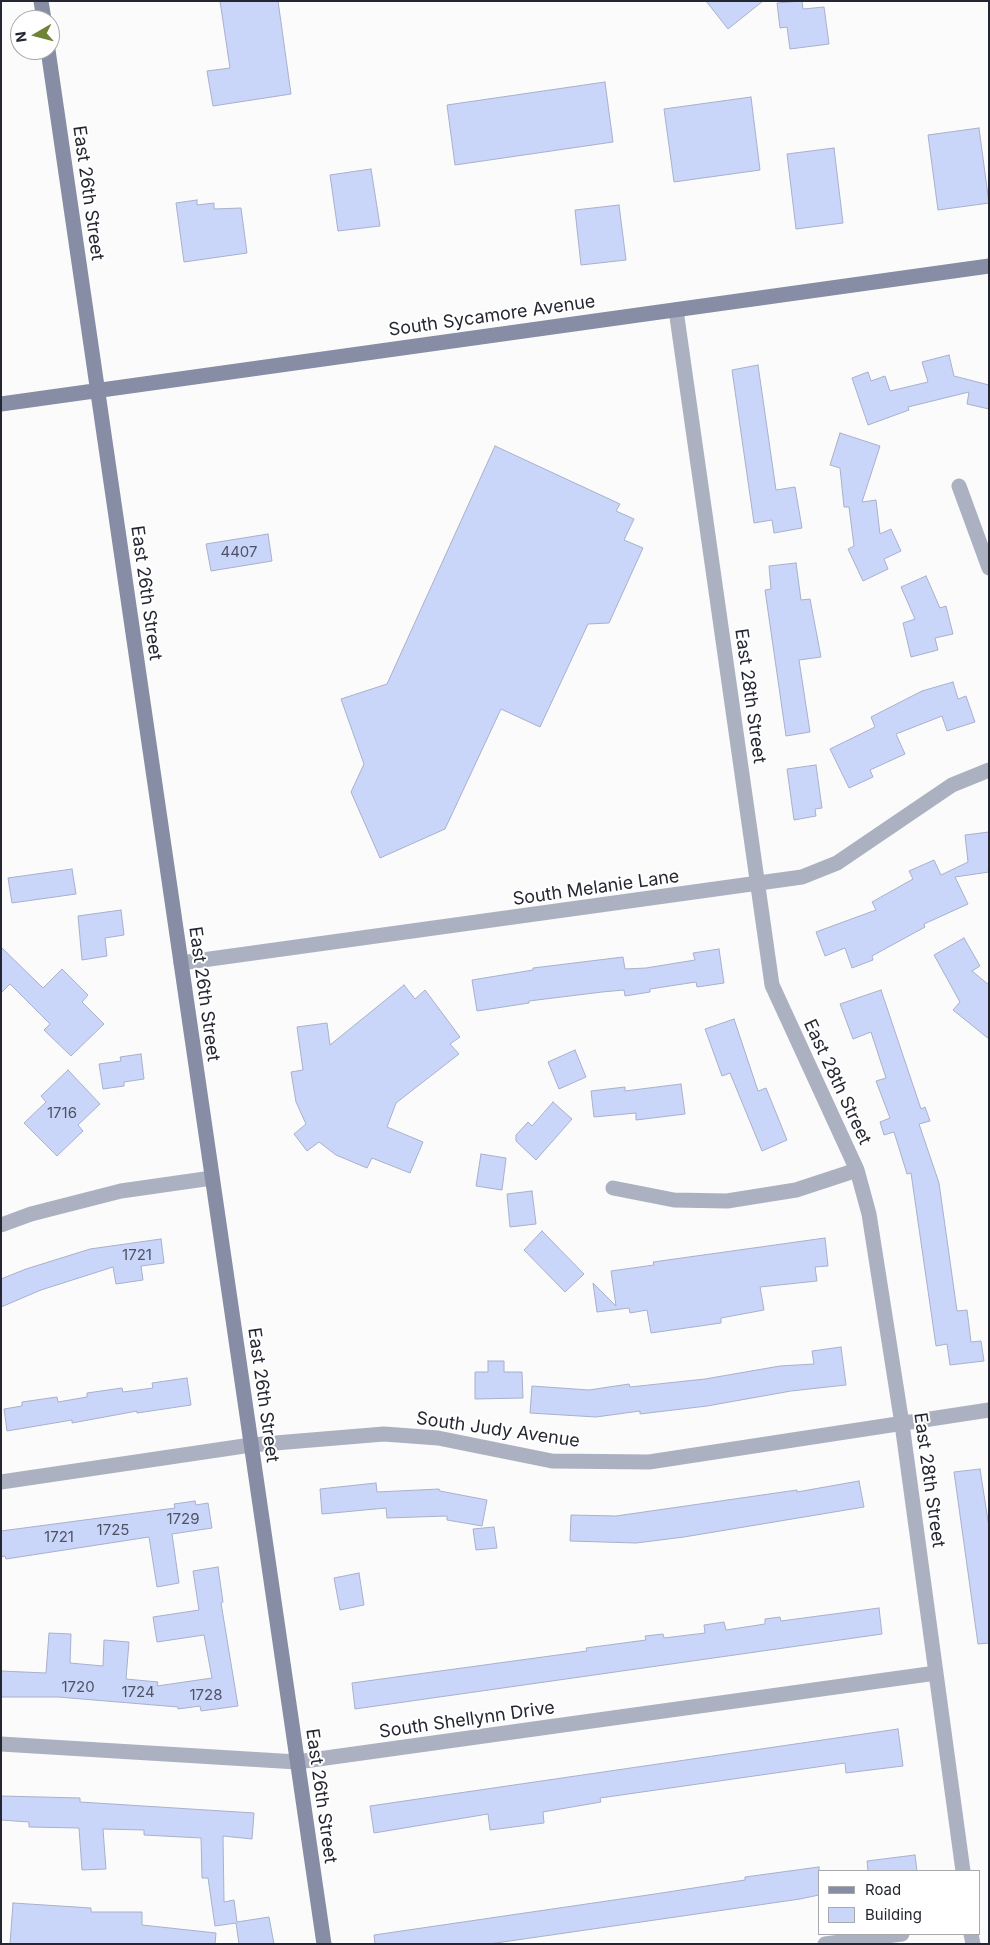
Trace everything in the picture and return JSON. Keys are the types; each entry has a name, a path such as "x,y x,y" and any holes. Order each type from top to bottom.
{"main road":[{"name":"East 26th Street","path":"49,60 324,1944"},
{"name":"South Sycamore Avenue","path":"1,404 989,266"}],"street":[{"name":"East 28th Street","path":"676,310 772,986 857,1170 869,1214 902,1424 963,1870"},
{"path":"959,486 989,568"},
{"name":"South Melanie Lane","path":"181,963 758,885 802,877 837,863 952,785 989,770"},
{"path":"613,1188 674,1200 727,1201 796,1190 857,1170"},
{"path":"1,1225 31,1214 121,1191 212,1178"},
{"name":"South Judy Avenue","path":"1,1482 251,1445 384,1434 438,1438 552,1460 649,1462 989,1410"},
{"name":"South Shellynn Drive","path":"1,1744 297,1762 936,1673"},
{"path":"825,1944 894,1935"}],"building":[{"path":"220,1 278,1 291,94 213,106 207,71 230,68"},
{"path":"706,1 763,1 728,29"},
{"path":"802,1 803,9 824,7 829,44 790,49 787,27 780,28 777,3"},
{"path":"605,82 613,142 455,165 447,105"},
{"path":"751,97 760,170 674,182 664,109"},
{"path":"979,128 989,203 938,210 928,135"},
{"path":"834,148 843,223 796,229 787,154"},
{"path":"371,169 380,226 338,231 330,175"},
{"path":"197,200 197,205 214,203 214,209 241,208 247,253 184,262 176,203"},
{"path":"619,205 626,260 581,265 575,210"},
{"path":"949,355 954,376 989,385 989,409 967,404 969,392 908,407 909,410 868,425 852,378 868,372 871,381 885,376 890,391 928,382 922,362"},
{"path":"758,365 776,490 795,487 802,528 774,533 772,520 754,523 732,370"},
{"path":"840,433 880,446 862,502 876,500 880,534 891,529 901,551 884,559 888,569 863,581 848,549 854,546 849,507 844,507 840,468 830,465"},
{"path":"495,446 620,504 616,511 634,519 624,540 643,548 609,623 588,624 540,727 501,709 445,829 380,858 351,792 364,764 341,699 387,684"},
{"path":"268,534 272,561 211,571 206,544"},
{"path":"796,563 801,600 810,599 821,657 799,660 810,732 786,736 765,590 771,589 769,566"},
{"path":"926,576 940,608 946,606 953,634 935,638 938,650 911,657 903,623 915,619 901,587"},
{"path":"953,682 958,699 966,696 975,722 947,731 942,716 896,734 905,754 870,770 873,777 849,788 830,749 875,727 871,717 922,691"},
{"path":"816,765 822,808 815,809 816,816 794,820 787,769"},
{"path":"989,832 989,872 955,877 968,904 924,924 925,927 872,956 873,960 852,968 845,948 825,956 816,932 876,910 872,902 913,879 909,871 934,860 941,875 968,862 965,835"},
{"path":"72,869 76,894 12,903 8,878"},
{"path":"121,910 124,935 105,938 107,956 82,960 78,916"},
{"path":"964,938 980,966 972,971 989,985 989,1039 953,1010 960,1002 934,955"},
{"path":"1,947 43,988 62,969 88,995 82,1002 104,1024 71,1056 44,1030 50,1024 10,984 1,993"},
{"path":"719,949 724,983 697,987 696,982 650,989 650,992 625,996 624,990 602,992 529,1001 529,1003 477,1011 472,980 533,970 533,968 623,957 625,969 646,968 695,960 693,953"},
{"path":"404,985 415,999 425,990 460,1037 450,1044 459,1054 396,1103 387,1127 423,1142 410,1173 372,1158 367,1168 336,1155 319,1142 307,1151 294,1134 306,1124 296,1102 291,1072 303,1070 297,1027 327,1023 330,1045"},
{"path":"881,990 921,1109 925,1107 930,1121 919,1124 939,1183 957,1311 967,1310 971,1342 981,1341 984,1361 950,1365 947,1344 936,1346 911,1173 907,1174 894,1132 884,1135 880,1122 890,1118 876,1081 886,1078 871,1032 853,1039 840,1004"},
{"path":"734,1019 758,1091 766,1088 787,1140 762,1151 730,1073 722,1076 705,1029"},
{"path":"575,1050 586,1077 559,1089 548,1062"},
{"path":"141,1054 144,1079 124,1082 124,1086 103,1089 99,1064 121,1061 120,1057"},
{"path":"68,1070 100,1104 78,1125 83,1131 57,1156 24,1123 46,1102 41,1096"},
{"path":"681,1084 685,1114 636,1120 636,1113 594,1117 591,1091 625,1087 625,1091"},
{"path":"553,1102 572,1119 536,1160 516,1141 516,1135 528,1122 532,1126"},
{"path":"481,1154 506,1158 502,1190 476,1186"},
{"path":"532,1191 536,1224 510,1227 507,1194"},
{"path":"542,1231 584,1274 565,1292 524,1250"},
{"path":"825,1238 828,1266 815,1267 817,1281 760,1287 764,1310 721,1318 721,1323 651,1333 647,1310 630,1313 629,1308 597,1312 593,1283 616,1306 611,1271 654,1265 653,1262"},
{"path":"161,1239 164,1263 141,1266 143,1280 116,1284 113,1267 41,1290 1,1307 1,1279 90,1249"},
{"path":"841,1347 846,1385 791,1391 707,1406 640,1414 640,1411 596,1417 530,1413 532,1386 589,1390 629,1384 630,1387 705,1379 780,1366 814,1364 812,1351"},
{"path":"488,1361 504,1361 504,1372 522,1372 523,1398 475,1399 475,1372 488,1372"},
{"path":"187,1378 191,1405 137,1413 137,1411 72,1423 72,1420 7,1431 4,1409 22,1406 22,1402 57,1397 58,1402 87,1397 87,1393 122,1388 123,1392 153,1388 152,1383"},
{"path":"980,1469 989,1527 989,1643 978,1644 954,1472"},
{"path":"859,1481 864,1507 684,1537 636,1543 570,1541 571,1515 616,1516 797,1490 797,1492"},
{"path":"376,1483 377,1492 439,1489 440,1491 487,1500 482,1526 447,1520 447,1516 387,1518 386,1508 322,1514 320,1489"},
{"path":"195,1501 196,1505 208,1503 212,1528 172,1534 179,1583 157,1587 149,1537 6,1559 5,1556 1,1557 1,1531 175,1508 174,1504"},
{"path":"494,1527 497,1548 476,1550 473,1529"},
{"path":"218,1567 223,1602 221,1603 238,1706 201,1711 200,1706 178,1709 178,1707 58,1697 1,1697 1,1671 46,1673 49,1633 71,1634 70,1663 103,1666 104,1640 129,1642 126,1679 158,1682 157,1686 212,1678 204,1635 157,1642 153,1617 199,1610 193,1571"},
{"path":"359,1573 364,1605 340,1610 334,1578"},
{"path":"879,1608 882,1634 355,1709 352,1683 587,1651 586,1648 646,1640 645,1636 663,1634 664,1638 705,1633 704,1625 724,1622 726,1630 765,1624 765,1619 780,1617 781,1621"},
{"path":"898,1729 903,1766 846,1773 845,1763 600,1798 601,1802 543,1812 544,1823 490,1830 488,1814 374,1833 370,1806"},
{"path":"1,1796 80,1798 80,1802 254,1813 252,1839 223,1836 224,1902 234,1900 237,1922 269,1917 274,1944 239,1944 236,1923 215,1926 208,1878 202,1878 201,1838 144,1835 144,1830 103,1829 106,1869 82,1870 79,1828 29,1827 29,1822 1,1820"},
{"path":"915,1855 917,1870 868,1870 867,1861"},
{"path":"819,1867 818,1895 489,1944 375,1944 374,1935 745,1880 745,1877"},
{"path":"13,1903 91,1908 91,1912 142,1912 142,1925 216,1933 215,1944 10,1944"}]}
